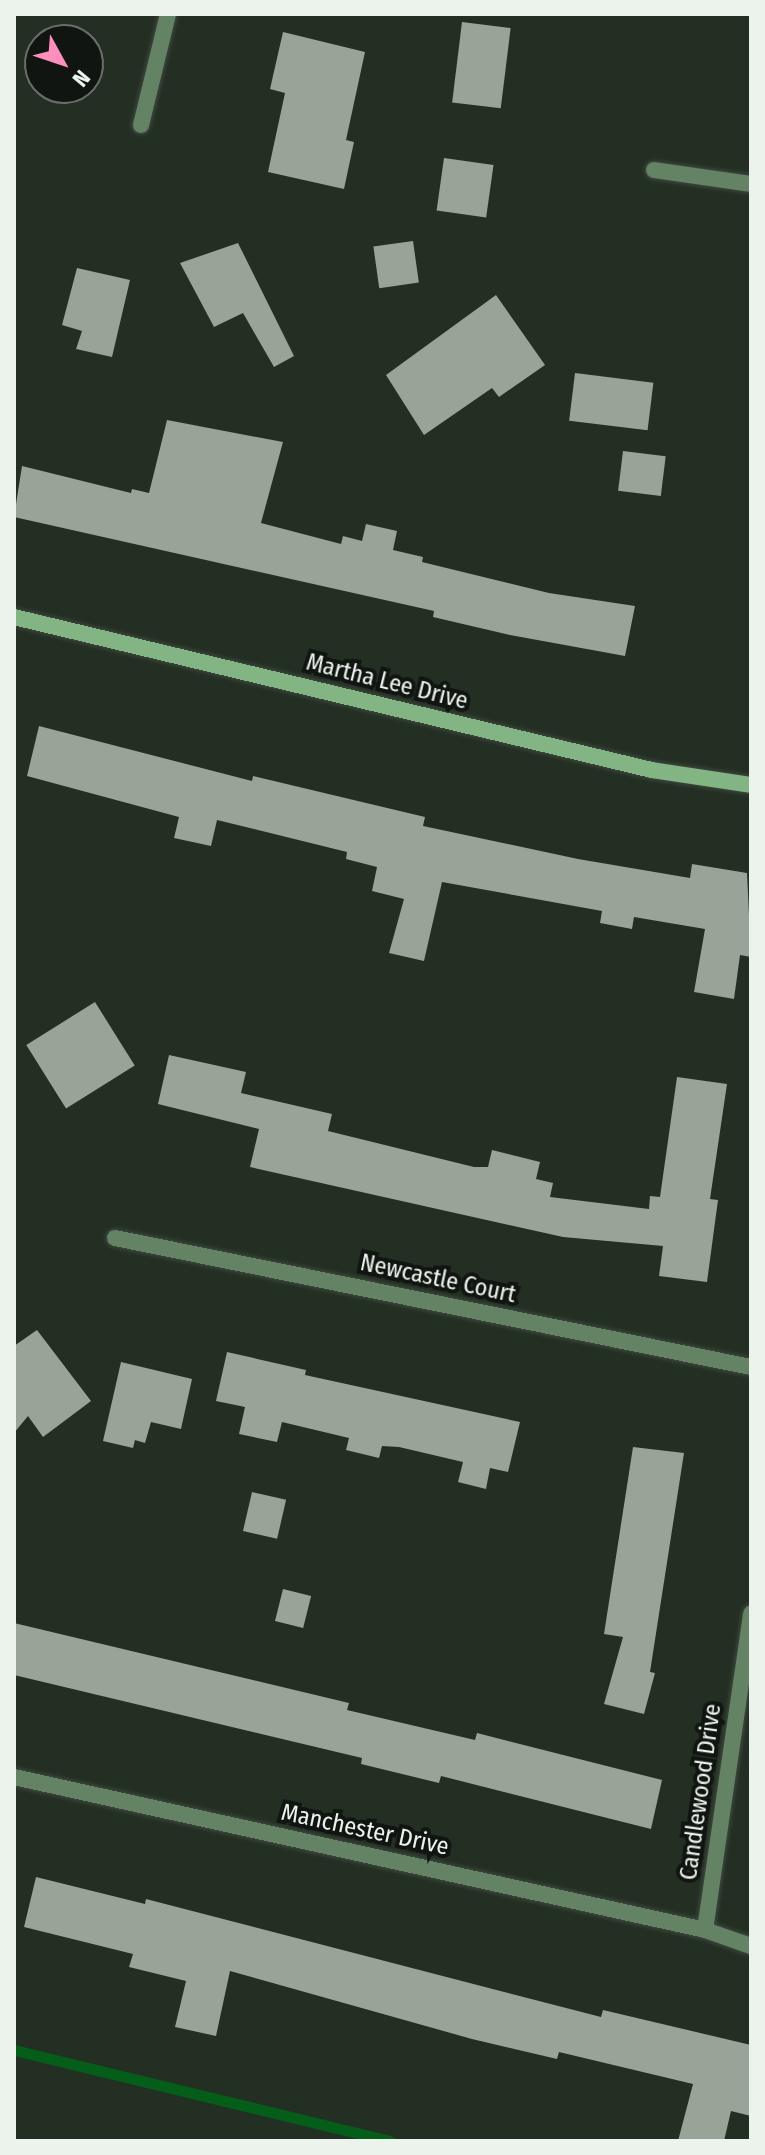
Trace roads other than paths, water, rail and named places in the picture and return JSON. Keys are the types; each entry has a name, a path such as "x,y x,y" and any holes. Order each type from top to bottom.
{"street":[{"path":"141,125 168,14"},
{"path":"654,170 751,184"},
{"name":"Martha Lee Drive","path":"14,617 652,770 751,785"},
{"name":"Newcastle Court","path":"115,1238 751,1367"},
{"name":"Candlewood Drive","path":"705,1930 751,1613"},
{"name":"Manchester Drive","path":"14,1777 705,1930"},
{"path":"705,1930 751,1946"}],"waterway":[{"path":"14,2050 389,2141"}]}
